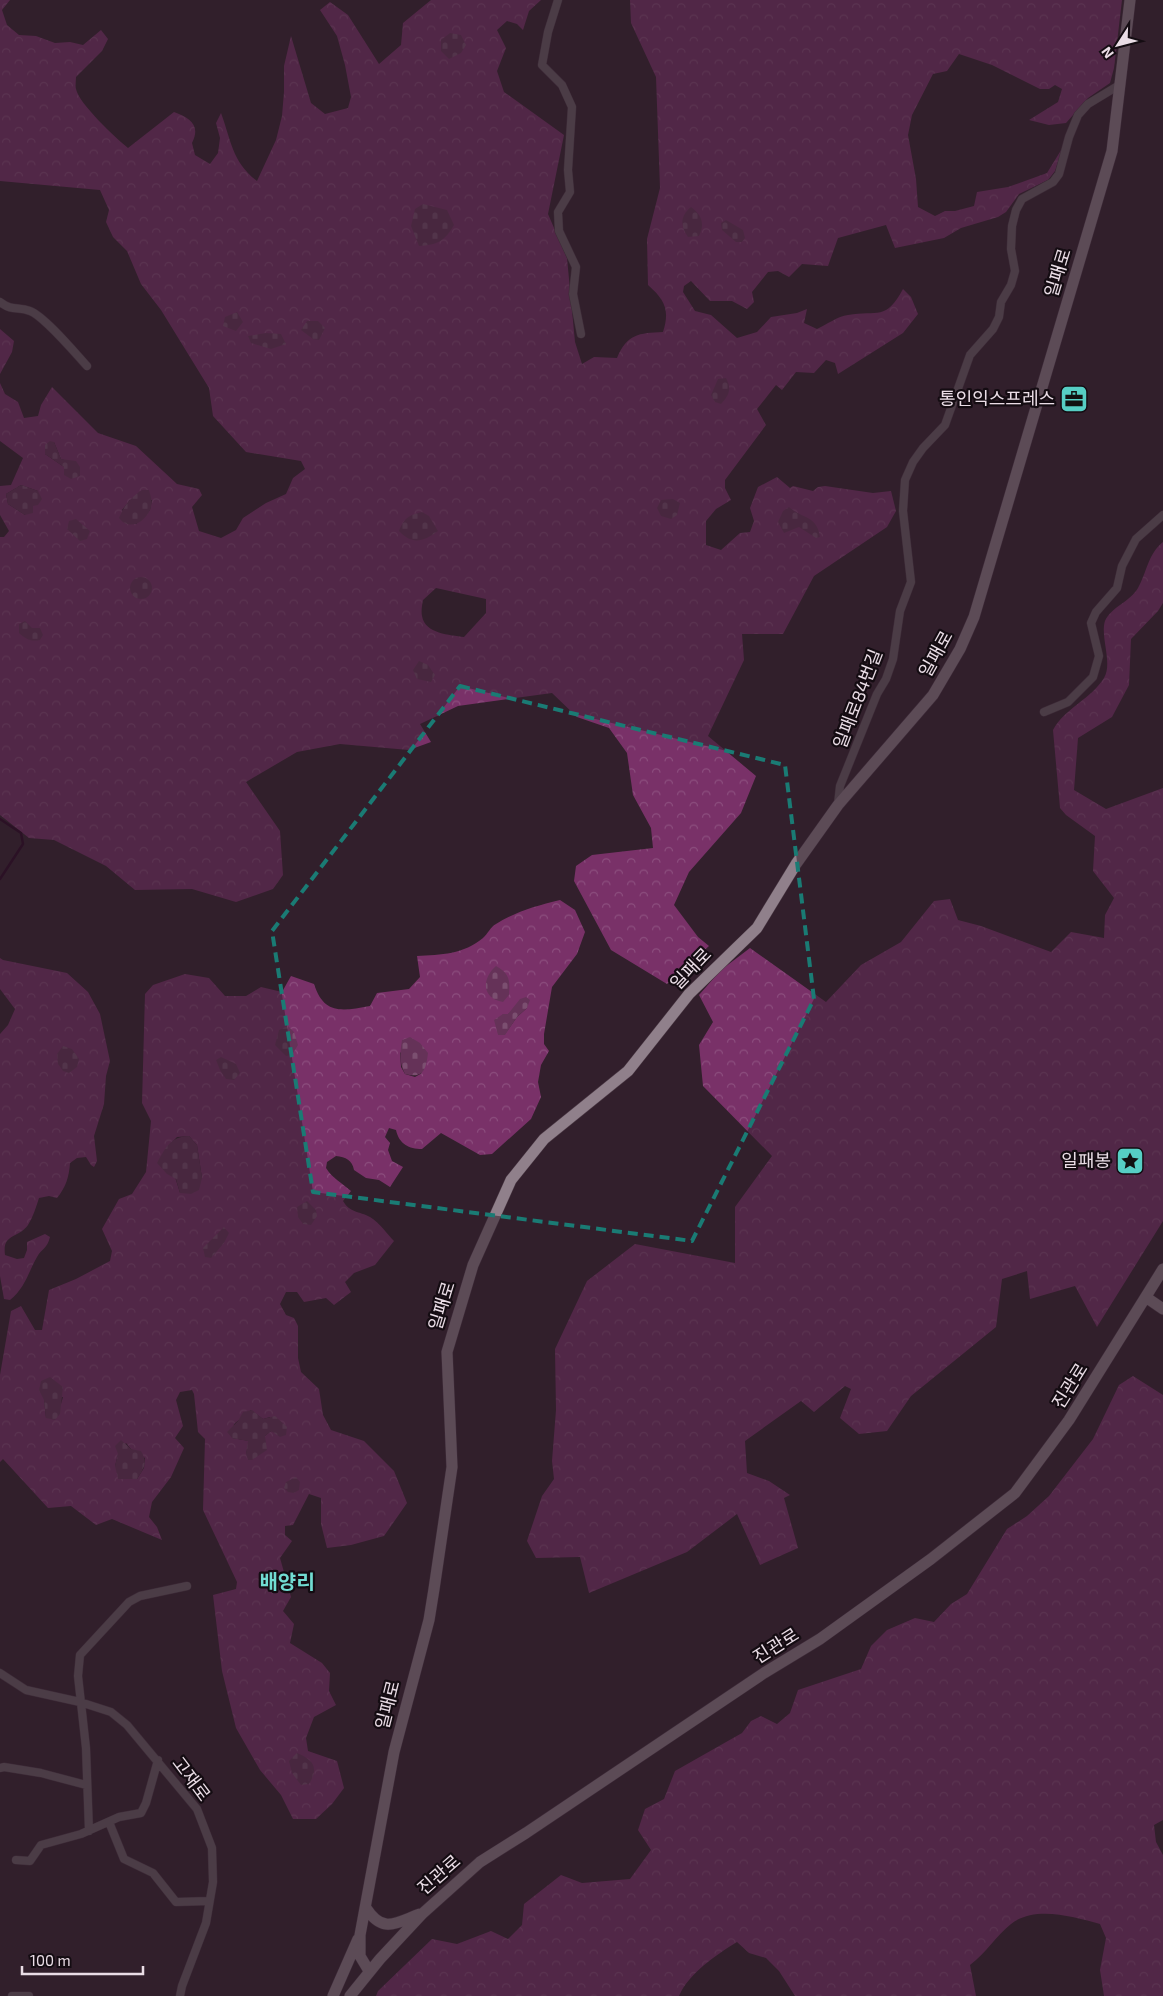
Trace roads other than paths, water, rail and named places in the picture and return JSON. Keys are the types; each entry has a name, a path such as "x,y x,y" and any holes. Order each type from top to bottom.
{"street":[{"path":"558,0 548,32 542,65 562,84 572,108 568,170 570,192 558,212 559,231 576,267 573,294 581,334"},
{"name":"일패로","path":"370,1971 360,1956 360,1935 394,1752 429,1620 433,1597 452,1467 447,1352 473,1265 511,1180 544,1139 628,1071 689,994 757,928 796,864 838,805 932,695 960,649 974,617 1112,151 1130,0"},
{"name":"일패로84번길","path":"838,805 840,786 877,694 886,679 893,660 900,611 911,582 903,511 905,480 913,462 923,448 945,425 970,355 993,329 999,316 1001,302 1011,285 1015,271 1012,249 1012,226 1016,210 1022,199 1053,182 1059,174 1078,115 1088,104 1121,84"},
{"path":"0,302 9,308 30,310 46,323 87,366"},
{"path":"1044,712 1068,702 1092,676 1099,656 1091,623 1096,612 1117,588 1122,566 1136,539 1163,516"},
{"name":"진관로","path":"350,1996 422,1914 480,1862 764,1673 820,1639 939,1553 1015,1493 1069,1420 1147,1298 1163,1269"},
{"path":"1147,1298 1163,1309"},
{"path":"89,1831 86,1748 78,1671 80,1654 129,1602 140,1596 187,1586"},
{"name":"고재로","path":"0,1673 26,1690 80,1702 110,1712 127,1725 197,1809 212,1848 213,1882 206,1923 180,1996"},
{"path":"16,1860 30,1860 41,1845 89,1831 119,1818 140,1813 146,1803 158,1760"},
{"path":"0,1768 41,1773 86,1785"},
{"path":"110,1822 124,1859 153,1873 176,1902 209,1901"},
{"path":"366,1908 374,1920 384,1925 422,1914"},
{"path":"333,1996 360,1935"},
{"path":"12,1996 29,1996"}],"waterway":[{"path":"0,819 21,833 23,844 0,879"}],"place":[{"name":"통인익스프레스","path":"1074,399"},
{"name":"일패봉","path":"1130,1161"}],"district":[{"name":"배양리","path":"287,1582"}]}
